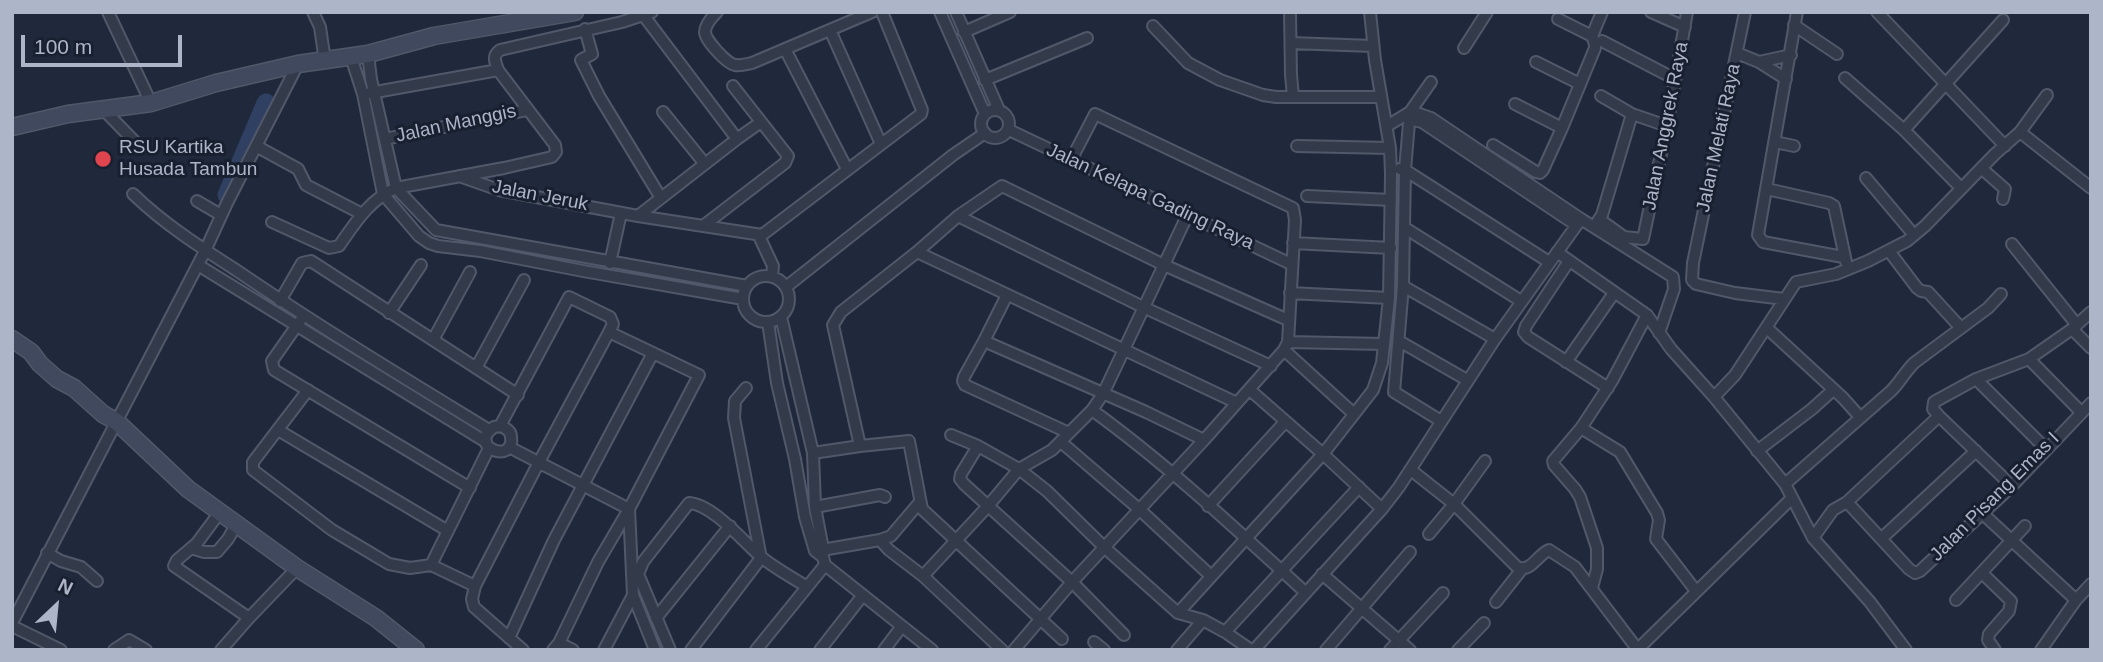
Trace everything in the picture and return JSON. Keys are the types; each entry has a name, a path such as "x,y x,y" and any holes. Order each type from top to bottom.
{"street":[{"path":"108,12 152,103"},
{"path":"313,12 320,27 324,61"},
{"path":"12,127 103,109 152,103 216,83 298,64 368,54 434,36 575,12"},
{"path":"717,12 705,29 707,38 727,62 733,65 746,65 873,12"},
{"path":"772,277 773,266 759,236 921,114 922,110 882,12"},
{"path":"940,12 985,114"},
{"path":"956,12 999,110"},
{"path":"964,32 1010,12"},
{"path":"1290,12 1290,75 1293,96"},
{"path":"1178,613 1323,454 1373,390 1377,380 1382,363 1388,298 1391,168 1370,12"},
{"path":"1464,48 1488,12"},
{"path":"1493,145 1540,173 1543,170 1595,48 1602,12"},
{"path":"1651,12 1685,27"},
{"name":"Jalan Anggrek Raya","path":"1596,223 1624,237 1643,239 1688,12"},
{"name":"Jalan Melati Raya","path":"1745,12 1693,263 1692,280 1696,284 1735,293 1784,299"},
{"path":"1797,12 1758,235 1763,242 1843,257"},
{"path":"1877,12 2005,146"},
{"path":"272,222 333,248 339,246 362,214 383,194 396,188 552,157 556,154 555,145 498,71 494,55 500,50 648,14 737,139"},
{"path":"1558,19 1675,79"},
{"path":"1904,130 2003,20"},
{"path":"1794,25 1837,54"},
{"path":"1153,26 1188,63 1263,95 1381,97"},
{"path":"585,30 592,54 581,60 599,96 660,198"},
{"path":"830,30 881,144"},
{"path":"985,80 1087,38"},
{"path":"1291,43 1373,46"},
{"path":"785,48 848,169"},
{"path":"1759,62 1791,49"},
{"path":"368,54 368,93 383,194 419,236 434,245 481,251 743,299"},
{"path":"1737,54 1759,62 1786,79"},
{"path":"351,57 385,139 396,188 429,225 439,232 747,286"},
{"path":"1536,62 1580,84"},
{"path":"61,650 12,625 17,601 47,553 110,418 198,265 298,64"},
{"path":"368,93 498,71"},
{"path":"1845,78 1904,130 1961,188"},
{"path":"1387,126 1411,111 1431,82"},
{"path":"703,226 785,163 788,154 733,86"},
{"path":"1714,397 1735,375 1768,329 1796,282 1836,274 1889,251 1914,235 2020,132 2047,95"},
{"path":"1601,96 1632,114 1667,126"},
{"path":"1515,104 1562,128"},
{"path":"103,109 136,143"},
{"name":"Jalan Manggis","path":"385,139 527,110"},
{"path":"991,110 1006,114 1009,121 1006,134 998,138 985,133 981,124 985,114 991,110"},
{"path":"1411,111 1431,118 1579,222"},
{"path":"663,112 705,164"},
{"path":"1014,650 1072,582 1250,390 1286,346 1295,220 1293,208 1095,114 1071,160"},
{"path":"1596,223 1632,114"},
{"path":"1441,421 1395,392 1403,286 1405,170 1409,123 1413,120 1422,122 1579,222 1596,223 1673,277 1674,289 1659,332"},
{"path":"638,216 761,122"},
{"name":"Jalan Kelapa Gading Raya","path":"1009,130 1291,264"},
{"path":"2020,132 2091,188"},
{"path":"786,287 953,155 985,133"},
{"path":"1775,142 1794,146"},
{"path":"256,146 298,169 306,185 362,214"},
{"path":"1297,146 1390,148"},
{"path":"1391,168 1405,170 1549,262"},
{"path":"1981,168 2005,189 2003,199"},
{"name":"Jalan Jeruk","path":"459,176 499,190 759,236"},
{"path":"1866,178 1914,235"},
{"path":"860,446 833,325 841,312 958,216 998,188 1006,187 1164,265 1288,320"},
{"path":"1767,189 1831,203 1835,207 1843,257 1849,268"},
{"path":"133,194 152,212 205,251 304,316 361,358 488,440 496,452 509,447 512,441 507,428 494,427 488,440 470,488 431,565"},
{"path":"1307,196 1391,200"},
{"path":"197,201 221,215"},
{"path":"610,263 621,212"},
{"path":"958,216 1143,307 1271,366"},
{"path":"923,576 1019,469 1052,450 1092,410 1103,394 1187,216"},
{"path":"951,435 978,446 1019,469 1047,491 1104,547 1178,613 1203,620 1252,650 1382,509 1411,470 1467,380 1521,301 1579,222"},
{"path":"1405,228 1521,301"},
{"path":"1293,243 1391,247"},
{"path":"2012,244 2091,348"},
{"path":"1889,251 1917,288 1928,292 1961,328"},
{"path":"917,252 1237,402"},
{"path":"1557,252 1647,315 1671,349 1785,484 1813,538 1870,602 1906,650"},
{"path":"280,301 302,262 308,261 518,395"},
{"path":"1569,261 1524,332 1608,388"},
{"path":"198,265 297,326 361,358"},
{"path":"389,313 421,265"},
{"path":"433,341 470,272"},
{"path":"772,277 780,280 786,287 789,303 780,317 762,322 751,316 743,299 747,286 753,279 772,277"},
{"path":"476,368 524,280"},
{"path":"1403,286 1495,339"},
{"path":"1290,293 1388,298"},
{"path":"1566,362 1614,293"},
{"path":"1007,295 964,377 965,385 1065,437 1211,576"},
{"path":"1785,484 1891,391 1914,363 1989,308 2001,295"},
{"path":"500,426 569,298 610,317 613,324 609,332 475,586 472,599 474,607 523,650"},
{"path":"2012,486 1933,409 1934,402 1976,379 2029,359 2075,327 2091,312"},
{"path":"1592,588 1597,569 1597,548 1580,498 1553,463 1608,388 1647,315"},
{"path":"304,316 272,361 274,370 470,488"},
{"path":"756,650 807,587 822,556 815,508 813,453 780,317"},
{"path":"768,322 777,383 806,517 822,556 863,595 932,650"},
{"path":"1768,329 1860,417"},
{"path":"573,650 556,647 597,562 629,509 699,375 609,332"},
{"path":"12,340 31,352 57,379 74,388 110,418 188,489 297,568 376,618 416,650"},
{"path":"984,341 1204,440"},
{"path":"1399,341 1467,380"},
{"path":"1286,346 1384,344"},
{"path":"1286,346 1354,414"},
{"path":"509,638 554,540 653,353"},
{"path":"2029,359 2081,412"},
{"path":"1976,379 2046,449"},
{"path":"691,650 761,558 734,418 735,401 746,388"},
{"path":"308,390 253,462 253,470 332,530 388,564 410,568 431,565 475,586"},
{"path":"1250,390 1382,509"},
{"path":"1757,451 1812,410 1833,390"},
{"name":"Jalan Pisang Emas I","path":"1847,502 1909,569 1918,572 2012,486 2091,403"},
{"path":"1092,410 1172,473 1306,593"},
{"path":"1813,538 1833,510 1847,502 1940,416"},
{"path":"1208,506 1285,422"},
{"path":"1581,428 1620,452 1657,513 1657,539 1696,591"},
{"path":"278,430 448,531"},
{"path":"813,453 909,441 919,503 927,515 1062,639"},
{"path":"978,446 960,479 1072,582 1124,635"},
{"path":"509,447 629,509"},
{"path":"1882,538 1976,451"},
{"path":"1429,534 1485,461"},
{"path":"1411,470 1454,504 1522,569"},
{"path":"1225,632 1359,487"},
{"path":"815,508 880,495 885,497"},
{"path":"1496,602 1522,569 1527,568 1546,551 1551,551 1575,567 1638,649 1792,498"},
{"path":"822,556 891,536 919,503"},
{"path":"670,650 639,579 639,570 686,505 699,505 730,526 761,558 807,587"},
{"path":"629,509 634,595 655,650"},
{"path":"220,512 174,566 249,618"},
{"path":"1983,513 2076,600"},
{"path":"191,548 217,552 236,525"},
{"path":"656,618 730,526"},
{"path":"1956,600 2025,526"},
{"path":"880,540 1002,650"},
{"path":"1326,650 1410,552"},
{"path":"47,553 61,562 69,562 81,568 97,581"},
{"path":"221,650 297,568"},
{"path":"1982,573 2011,601 2009,611 1989,634 1988,639 1995,650"},
{"path":"1322,574 1410,650"},
{"path":"2040,650 2091,584"},
{"path":"1390,650 1443,593"},
{"path":"604,650 634,595"},
{"path":"820,650 863,595"},
{"path":"1177,650 1203,620"},
{"path":"1458,650 1484,623"},
{"path":"884,650 902,626"},
{"path":"114,650 129,640 146,650"},
{"path":"1094,642 1104,650"}],"waterway":[{"path":"227,195 266,103"}],"place":[{"name":"RSU Kartika Husada Tambun","path":"103,159"}]}
